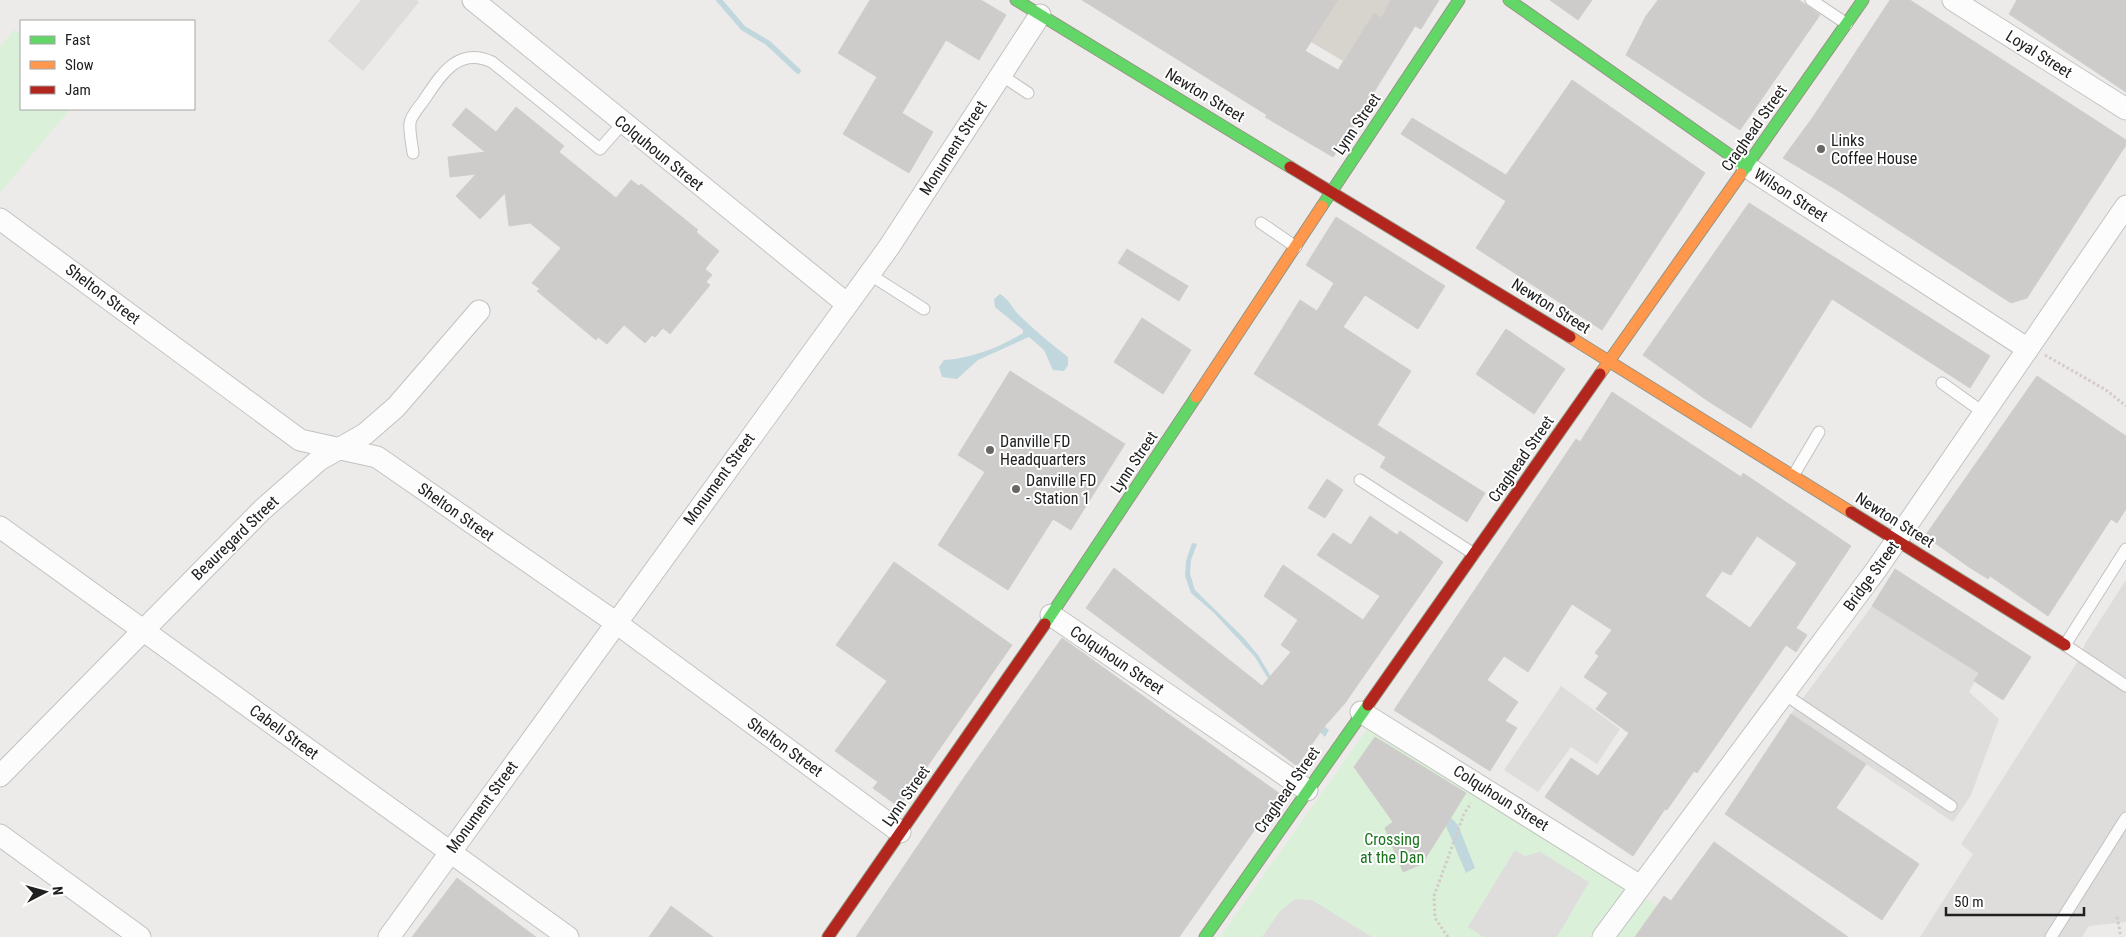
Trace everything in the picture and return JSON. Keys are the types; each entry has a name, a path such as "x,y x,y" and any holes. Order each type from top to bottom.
{"street":[{"name":"Colquhoun Street","path":"473,0 847,304"},
{"name":"Newton Street","path":"1016,0 1609,361 2066,645"},
{"name":"Lynn Street","path":"828,937 1051,615 1460,0"},
{"name":"Wilson Street","path":"1509,0 1696,133 2028,349"},
{"name":"Craghead Street","path":"1208,933 1361,712 1863,0"},
{"name":"Loyal Street","path":"1953,0 2126,109"},
{"name":"Monument Street","path":"389,937 615,622 869,274 1040,15"},
{"name":"Bridge Street","path":"1603,937 1896,541 2126,206"},
{"name":"Shelton Street","path":"0,219 300,440 340,447 376,457 615,622 900,832"},
{"name":"Beauregard Street","path":"0,776 262,510 319,460 365,434 396,407 479,311"},
{"name":"Cabell Street","path":"0,527 568,937"},
{"name":"Colquhoun Street","path":"1051,615 1307,790"},
{"name":"Colquhoun Street","path":"1361,712 1640,886"},
{"path":"0,835 140,937"}],"lane":[{"path":"1811,0 1846,24"},
{"path":"413,153 410,121 440,75 463,58 482,58 492,62 600,149 623,123"},
{"path":"1001,75 1028,93"},
{"path":"1261,223 1296,247"},
{"path":"869,274 924,309"},
{"path":"1942,383 1984,412"},
{"path":"1793,476 1819,432"},
{"path":"1360,480 1474,554"},
{"path":"2126,549 2066,645 2126,686"},
{"path":"1784,694 1951,806"},
{"path":"2051,937 2126,818"},
{"path":"1208,933 1224,937"}],"path":[{"path":"2028,349 2067,366 2106,390 2126,406"},
{"path":"1448,937 1439,925 1433,909 1436,887 1464,814 1471,802"},
{"path":"2117,917 2121,937"}],"shaded area":[{"path":"361,0 417,0 419,2 363,71 328,41"},
{"path":"1338,0 1391,0 1381,18 1374,13 1343,61 1311,42"},
{"path":"2126,580 2126,922 2089,926 2082,937 1920,937 1973,854 1961,844 2076,664 2086,642"},
{"path":"1872,606 1979,673 1969,692 1999,719 1971,795 1953,822 1791,714"},
{"path":"1561,686 1620,729 1597,764 1571,747 1538,792 1504,770"},
{"path":"1515,850 1525,856 1540,852 1589,882 1557,937 1483,937 1468,927"},
{"path":"1295,899 1312,900 1372,937 1262,937 1280,911"}],"green space":[{"path":"15,29 20,34 20,110 69,110 0,193 0,47"},
{"name":"Crossing at the Dan","path":"1368,728 1657,906 1638,937 1220,937"}],"water":[{"path":"1000,294 1006,298 1031,326 1068,357 1068,365 1064,371 1053,370 1044,350 1029,337 978,360 957,379 942,377 939,367 944,360 985,351 1023,333 1023,330 995,307 994,299"},
{"path":"1192,543 1197,544 1191,560 1190,574 1195,590 1243,637 1258,655 1276,685 1329,730 1325,737 1273,687 1255,657 1214,613 1191,593 1185,576 1186,561"},
{"path":"1451,818 1458,825 1475,868 1466,873 1446,826"}],"building":[{"path":"870,0 981,0 1006,15 979,60 946,40 902,113 933,132 909,173 843,134 877,77 838,53"},
{"path":"1082,0 1338,0 1305,51 1338,70 1374,13 1381,18 1391,0 1439,0 1421,29 1415,26 1374,92 1376,93 1333,157 1265,117 1267,115"},
{"path":"1550,0 1592,0 1578,20"},
{"path":"1658,0 1799,0 1820,15 1740,130 1626,55 1646,16"},
{"path":"1890,0 1910,0 2126,140 2126,145 2027,298 2011,303 1837,190 1783,158 1813,117"},
{"path":"2017,0 2126,0 2126,92 2009,14"},
{"path":"1572,80 1705,173 1602,330 1476,248 1506,201 1401,134 1412,118 1506,175"},
{"path":"516,107 564,146 559,152 616,198 631,180 639,186 641,184 698,230 696,232 719,251 705,269 712,275 706,282 710,285 670,334 663,328 655,337 652,335 645,343 624,325 607,344 598,337 596,340 537,291 540,289 532,283 561,248 530,223 509,226 505,193 480,219 456,196 476,174 450,177 448,157 485,152 452,125 466,108 496,132"},
{"path":"1749,203 1990,356 1970,388 1832,299 1751,428 1708,401 1643,355"},
{"path":"1336,217 1445,286 1418,329 1365,295 1343,327 1411,371 1377,425 1485,493 1467,522 1380,467 1386,457 1254,374 1300,300 1317,311 1334,283 1306,265"},
{"path":"1127,249 1188,286 1179,301 1118,263"},
{"path":"1142,318 1191,350 1163,394 1114,362"},
{"path":"1506,329 1565,369 1534,414 1476,374"},
{"path":"1010,371 1125,444 1071,530 1053,519 1008,590 938,545 985,472 958,455"},
{"path":"2037,376 2126,436 2126,509 2117,523 2111,519 2048,616 1990,576 1988,579 1969,567 1925,536"},
{"path":"1612,392 1741,477 1743,473 1851,546 1796,628 1807,635 1796,652 1786,645 1697,773 1694,771 1633,856 1545,797 1571,758 1598,776 1629,733 1596,709 1608,693 1584,677 1599,656 1595,653 1612,630 1572,604 1528,672 1504,656 1487,680 1518,702 1505,721 1517,728 1490,771 1394,710 1576,439 1580,442","holes":["1757,536 1797,563 1750,628 1705,596 1722,571 1731,575"]},
{"path":"1327,479 1343,490 1325,518 1308,508"},
{"path":"1370,516 1397,535 1400,531 1443,562 1345,703 1323,728 1297,766 1086,608 1114,568 1262,686 1291,652 1281,645 1298,620 1264,596 1283,565 1363,620 1380,596 1317,555 1333,533 1351,545"},
{"path":"894,562 1012,645 899,807 873,788 878,782 835,751 887,681 836,645"},
{"path":"1895,569 2031,657 2003,700 1974,681 1979,673 1872,606"},
{"path":"1062,638 1280,794 1179,937 856,937 963,779"},
{"path":"1791,714 1866,764 1836,808 1919,864 1882,920 1725,814"},
{"path":"1375,737 1466,793 1422,864 1403,872 1385,828 1393,822 1354,767"},
{"path":"1714,842 1848,937 1635,937 1664,896 1671,901"},
{"path":"457,878 509,917 536,937 412,937"},
{"path":"671,906 713,937 649,937"}],"waterway":[{"path":"719,0 743,28 768,43 798,71"}],"traffic: fast":[{"path":"1016,0 1290,167"},
{"path":"1322,206 1459,0"},
{"path":"1509,0 1747,167"},
{"path":"1741,174 1863,0"},
{"path":"1045,624 1196,397"},
{"path":"1205,937 1368,705"}],"traffic: slow":[{"path":"1600,374 1741,174"},
{"path":"1196,397 1322,206"},
{"path":"1570,337 1851,512"}],"traffic: jam":[{"path":"1290,167 1570,337"},
{"path":"1368,705 1600,374"},
{"path":"1851,512 2065,645"},
{"path":"828,937 1045,624"}],"place":[{"name":"Links Coffee House","path":"1821,149"},
{"name":"Danville FD Headquarters","path":"990,450"},
{"name":"Danville FD - Station 1","path":"1016,489"}]}
